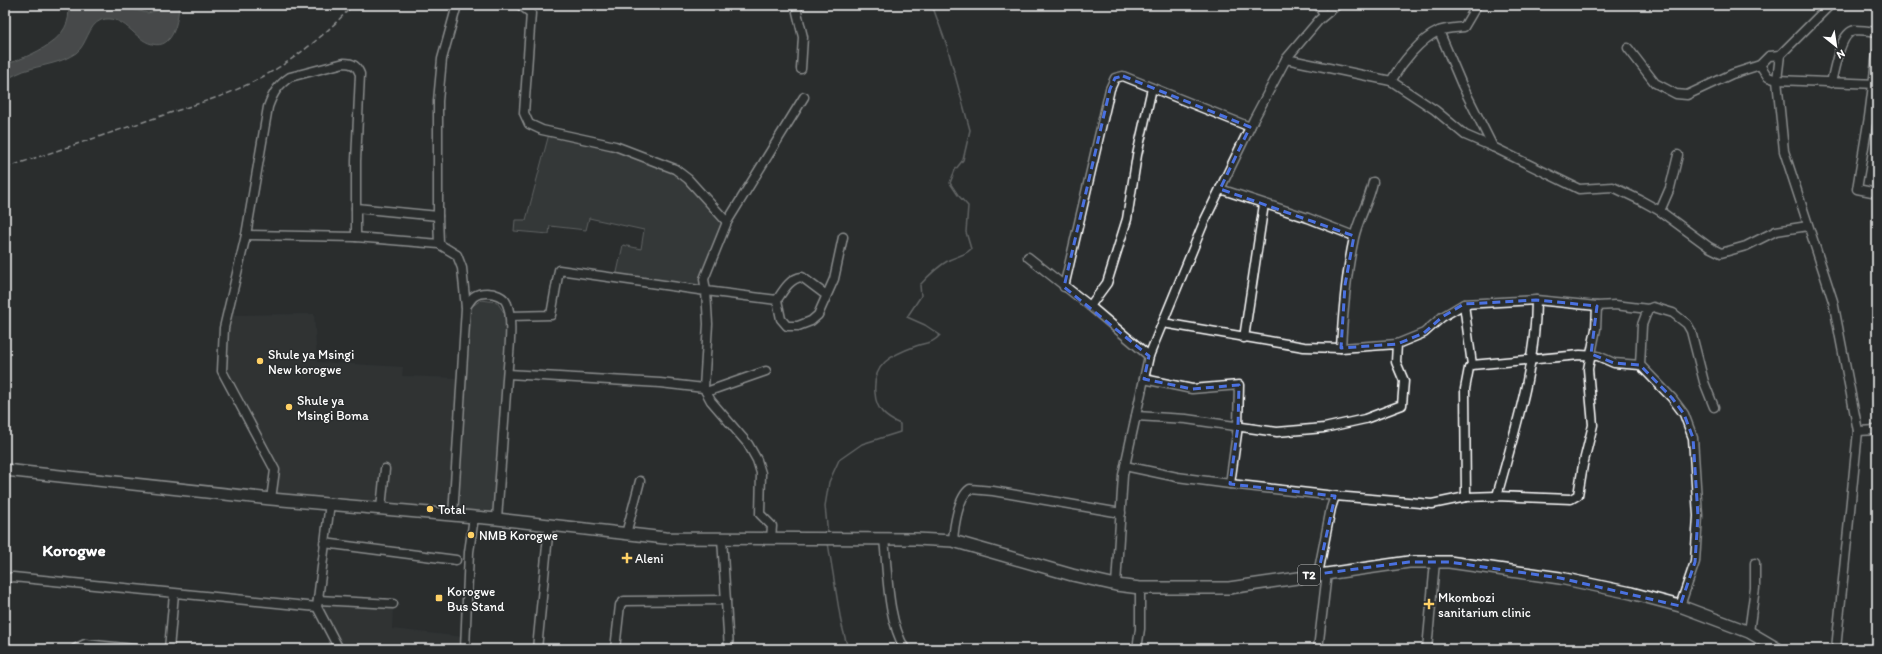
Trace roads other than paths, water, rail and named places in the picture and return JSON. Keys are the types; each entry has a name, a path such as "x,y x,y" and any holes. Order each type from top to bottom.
{"highway":[{"name":"T2","path":"5,470 272,499 330,503 453,516 496,518 664,538 884,539 953,541 1072,575 1116,585 1140,588 1229,588 1322,573 1409,562 1449,562 1560,578 1631,593 1680,606 1749,632 1778,649"}],"street":[{"path":"439,244 439,94 442,59 457,5"},
{"path":"520,5 532,13 524,114 529,124 542,130 615,146 675,169 688,179 727,222"},
{"path":"798,5 798,12 804,37 801,70"},
{"path":"1318,5 1324,16"},
{"path":"1116,585 1125,466 1149,356 1204,222 1250,127 1286,59 1324,16 1337,5"},
{"path":"1391,82 1402,63 1439,31 1464,27 1477,5"},
{"path":"1628,48 1655,83 1676,94 1687,94 1732,74 1760,65 1769,56 1780,55 1830,5"},
{"path":"1831,82 1840,48 1848,34 1854,30 1877,32"},
{"path":"1439,31 1462,85 1493,147"},
{"path":"1877,54 1873,118 1857,190 1877,193"},
{"path":"1780,55 1778,80 1784,151 1833,301 1858,431 1836,649"},
{"path":"1286,59 1391,82 1435,110 1465,135 1579,189 1613,188 1660,211 1709,247 1721,253 1746,246 1776,231 1808,226"},
{"path":"272,499 275,470 222,371 224,328 246,235 268,107 273,92 290,77 344,63 351,63 358,69 360,74 356,238"},
{"path":"1760,65 1768,77 1778,80 1875,84"},
{"path":"1064,287 1115,78 1123,76 1250,127"},
{"path":"1090,306 1106,283 1127,219 1137,155 1152,88"},
{"path":"771,539 772,526 760,514 761,473 757,460 748,444 711,401 705,390 708,324 704,280 727,222 804,97"},
{"path":"1660,211 1670,188 1678,155"},
{"path":"1341,348 1345,285 1354,236 1371,192 1373,182"},
{"path":"1220,189 1308,218 1354,236"},
{"path":"1244,338 1264,204"},
{"path":"356,208 438,216"},
{"path":"246,235 356,238 439,244 458,255 462,268 466,308 453,516"},
{"path":"826,295 802,277 791,281 777,300 781,319 787,326 798,326 811,321 818,315 834,278 843,237"},
{"path":"1028,257 1064,287 1090,306 1149,356"},
{"path":"510,316 551,315 559,270 777,300"},
{"path":"466,308 472,296 480,293 492,293 500,296 507,303 510,316 508,374 496,518"},
{"path":"1163,323 1304,347 1341,348 1396,344 1424,333 1442,317 1464,304 1536,300 1597,306 1615,305 1648,309 1653,307 1673,313 1687,324 1691,331 1704,382 1714,407"},
{"path":"1497,496 1519,411 1530,360 1536,300"},
{"path":"1464,304 1472,365 1469,368 1465,389 1466,497"},
{"path":"1125,466 1230,484 1335,496 1432,504 1466,497 1497,496 1571,499 1578,495 1593,425 1588,369 1596,329 1597,306"},
{"path":"1640,365 1642,325 1648,309"},
{"path":"1136,416 1238,426 1277,432 1324,428 1365,419 1402,405 1404,382 1396,362 1396,344"},
{"path":"1472,365 1590,356 1614,363 1640,365 1672,398 1684,414 1693,438 1698,516 1695,562 1680,606"},
{"path":"508,374 660,383 705,390 766,371"},
{"path":"1144,379 1192,389 1239,385 1238,426 1230,484"},
{"path":"1858,431 1877,430"},
{"path":"381,508 385,469"},
{"path":"626,534 640,481"},
{"path":"953,541 954,520 963,499 970,489 993,491 1121,513"},
{"path":"1318,649 1322,573 1331,508 1335,496"},
{"path":"330,503 317,603 339,649"},
{"path":"465,649 469,552 474,517"},
{"path":"537,649 548,525"},
{"path":"722,538 729,649"},
{"path":"884,539 893,613 899,638 906,649"},
{"path":"324,543 456,560"},
{"path":"1427,649 1435,562"},
{"path":"1749,632 1755,588 1755,563"},
{"path":"5,579 13,577 174,594 317,603 393,604"},
{"path":"1137,649 1140,629 1140,588"},
{"path":"169,649 174,594"},
{"path":"615,649 620,605 624,601 726,600"},
{"path":"75,649 85,644 135,649"}],"waterway":[{"path":"828,535 825,506 829,482 839,460 862,444 900,432 900,424 886,416 877,404 875,383 880,368 891,357 932,341 940,335 925,325 907,317 921,296 920,285 941,265 971,249 966,232 968,206 950,183 955,170 963,160 970,130 947,46 932,5"},
{"path":"828,543 841,622 848,649"}],"railway":[{"path":"5,168 224,95 243,87 294,58 324,34 353,5"}],"place":[{"name":"Shule ya Msingi New korogwe","path":"260,361"},
{"name":"Shule ya Msingi Boma","path":"289,407"},
{"name":"Total","path":"430,509"},
{"name":"NMB Korogwe","path":"471,535"},
{"name":"Aleni","path":"627,558"},
{"name":"Korogwe Bus Stand","path":"439,598"},
{"name":"Mkombozi sanitarium clinic","path":"1429,604"}],"district":[{"name":"Korogwe","path":"74,550"}]}
